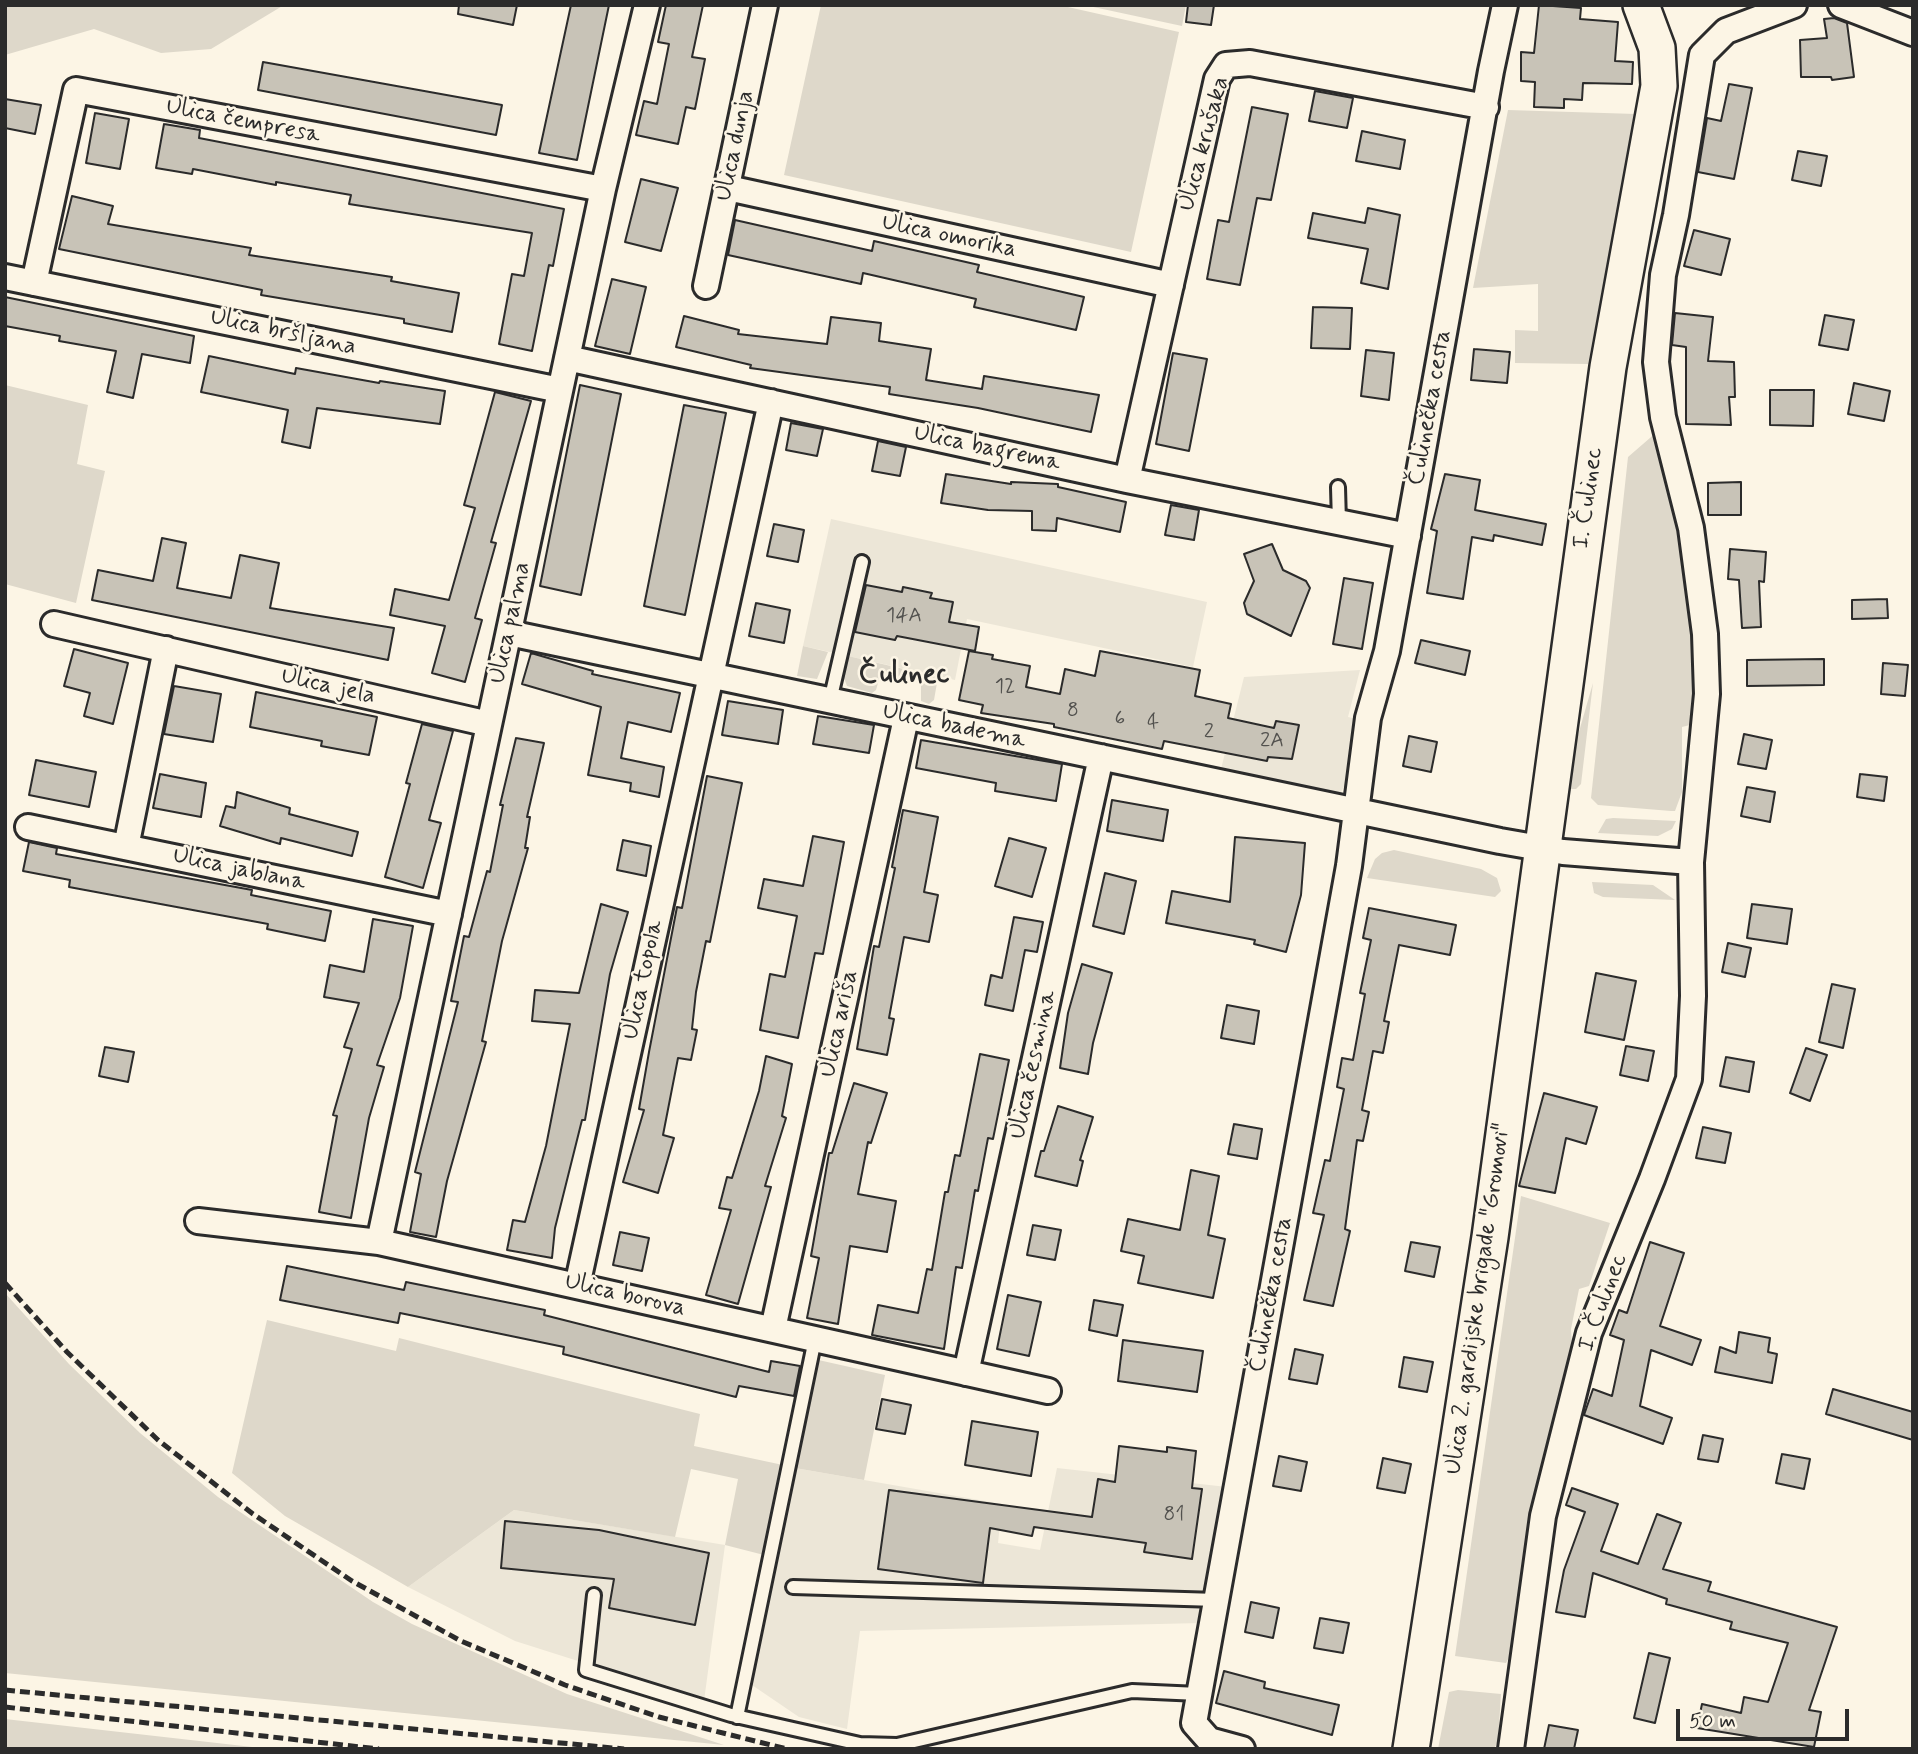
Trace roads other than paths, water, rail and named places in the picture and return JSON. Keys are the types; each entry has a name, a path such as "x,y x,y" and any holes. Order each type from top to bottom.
{"street":[{"name":"Ulica palma","path":"379,1242 603,189 647,5"},
{"name":"Ulica dunja","path":"706,286 765,5"},
{"name":"Čulinečka cesta","path":"1242,1749 1209,1740 1200,1733 1194,1723 1358,811 1361,759 1368,719 1387,651 1505,5"},
{"name":"I. Čulinec","path":"1545,849 1608,367 1658,86 1657,48 1641,5"},
{"name":"I. Čulinec","path":"1511,1749 1543,1516 1589,1333 1652,1180 1689,1079 1693,996 1691,862 1707,694 1705,634 1691,527 1662,417 1656,362 1663,275 1676,215 1702,55 1711,42 1726,31 1794,5"},
{"path":"1840,5 1913,33"},
{"name":"Ulica krušaka","path":"1127,480 1217,79 1226,65 1250,63 1486,107"},
{"name":"Ulica čempresa","path":"34,283 76,90 603,189"},
{"name":"Ulica omorika","path":"728,188 1171,285"},
{"name":"Ulica bršljana","path":"5,277 560,390"},
{"name":"Ulica bagrema","path":"567,358 1127,480 1408,536"},
{"name":"Ulica topola","path":"577,1286 771,401"},
{"name":"Ulica jela","path":"54,624 489,724"},
{"name":"Ulica badema","path":"509,632 906,718 1358,811"},
{"path":"126,847 166,649"},
{"name":"Ulica ariša","path":"773,1329 906,718"},
{"name":"Ulica česmina","path":"967,1373 1101,757"},
{"path":"1358,811 1545,849 1691,862"},
{"name":"Ulica jablana","path":"29,827 449,914"},
{"name":"Ulica 2. gardijske brigade \"Gromovi\"","path":"1410,1749 1477,1327 1545,849"},
{"name":"Ulica borova","path":"198,1221 379,1242 1048,1391"}],"lane":[{"path":"1338,487 1339,523"},
{"path":"830,701 862,562"},
{"path":"737,1717 815,1339"},
{"path":"793,1587 1217,1600"},
{"path":"594,1595 586,1670 737,1717 860,1744 897,1745 1132,1690 1199,1695"}],"railway":[{"path":"5,1283 67,1352 158,1440 253,1514 352,1581 461,1641 565,1685 659,1717 787,1749"},
{"path":"5,1690 624,1749"},
{"path":"5,1707 379,1749"}],"district":[{"name":"Čulinec","path":"904,676"}]}
